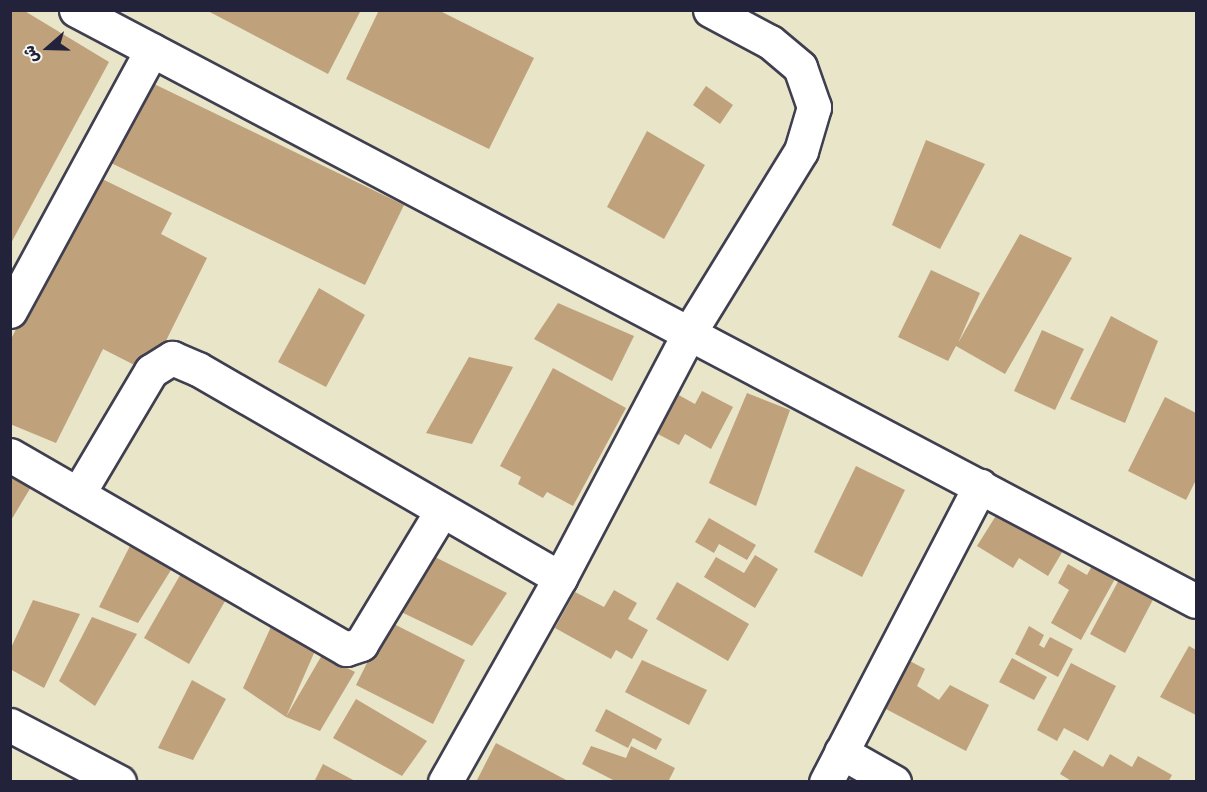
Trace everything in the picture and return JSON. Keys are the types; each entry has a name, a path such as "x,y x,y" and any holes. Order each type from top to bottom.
{"street":[{"path":"76,10 1197,601"},
{"path":"446,782 560,578 689,333 801,151 814,108 800,67 770,42 710,10"},
{"path":"10,311 152,50"},
{"path":"78,495 151,371 172,358 198,369 441,512 560,578"},
{"path":"10,455 346,649 361,644 441,512"},
{"path":"826,782 980,486"},
{"path":"10,724 119,782"},
{"path":"841,752 894,782"}],"building":[{"path":"10,10 23,10 109,62 10,245"},
{"path":"206,10 361,10 328,74"},
{"path":"379,10 438,10 534,58 489,149 346,79"},
{"path":"150,82 404,205 365,285 111,163"},
{"path":"706,86 733,105 720,124 693,105"},
{"path":"647,131 705,165 664,239 607,207"},
{"path":"926,140 985,164 940,249 892,225"},
{"path":"94,175 172,213 161,234 207,258 150,373 103,349 56,443 10,424 10,341"},
{"path":"1020,234 1072,258 1005,374 956,346 948,361 898,337 931,270 980,293 958,343"},
{"path":"319,288 365,315 326,387 278,362"},
{"path":"558,303 634,336 612,381 534,339"},
{"path":"1111,316 1158,341 1125,423 1070,399"},
{"path":"1042,330 1084,349 1055,410 1014,391"},
{"path":"469,357 513,367 472,444 426,433"},
{"path":"553,368 626,408 573,506 547,492 543,498 518,484 521,477 500,466"},
{"path":"702,391 733,407 711,449 685,434 679,445 654,432 675,393 695,404"},
{"path":"747,393 790,410 756,506 709,483"},
{"path":"1165,397 1196,413 1196,480 1186,500 1128,471"},
{"path":"856,466 905,490 862,577 814,552"},
{"path":"10,475 31,487 10,522"},
{"path":"1002,506 1067,544 1048,576 1019,558 1013,568 977,546"},
{"path":"709,518 756,545 747,560 719,544 714,553 695,542"},
{"path":"133,540 176,562 138,623 99,607"},
{"path":"427,553 507,593 472,646 395,609"},
{"path":"755,555 778,569 755,608 704,577 716,557 744,573"},
{"path":"1068,564 1087,575 1093,564 1116,577 1081,640 1051,623 1069,590 1058,583"},
{"path":"183,570 228,596 189,664 144,638"},
{"path":"1121,576 1156,594 1125,653 1090,634"},
{"path":"677,582 749,624 728,661 656,619"},
{"path":"614,590 637,603 628,619 648,630 632,659 616,650 611,659 555,628 575,592 604,607"},
{"path":"33,600 80,614 44,688 10,669 10,650"},
{"path":"92,617 137,634 95,706 59,681"},
{"path":"275,618 318,644 286,717 243,688"},
{"path":"388,621 465,660 433,724 356,685"},
{"path":"1029,626 1044,635 1039,645 1044,648 1050,637 1073,649 1058,677 1015,654"},
{"path":"1189,646 1196,650 1196,715 1160,697"},
{"path":"322,655 355,672 320,731 286,717"},
{"path":"1012,658 1047,677 1034,700 999,682"},
{"path":"642,660 707,690 689,725 625,692"},
{"path":"908,660 925,669 917,686 939,700 950,685 989,705 966,751 884,708"},
{"path":"1071,663 1116,686 1088,741 1064,728 1057,741 1037,730"},
{"path":"192,680 226,699 193,760 158,748"},
{"path":"356,699 427,741 402,776 333,738"},
{"path":"606,709 662,739 656,750 633,738 628,748 595,731"},
{"path":"496,743 570,782 476,782"},
{"path":"591,746 626,758 631,746 675,768 668,782 617,782 582,764"},
{"path":"1074,750 1103,767 1110,754 1132,767 1138,756 1172,775 1168,782 1073,782 1060,774"},
{"path":"323,764 357,782 314,782"}]}
